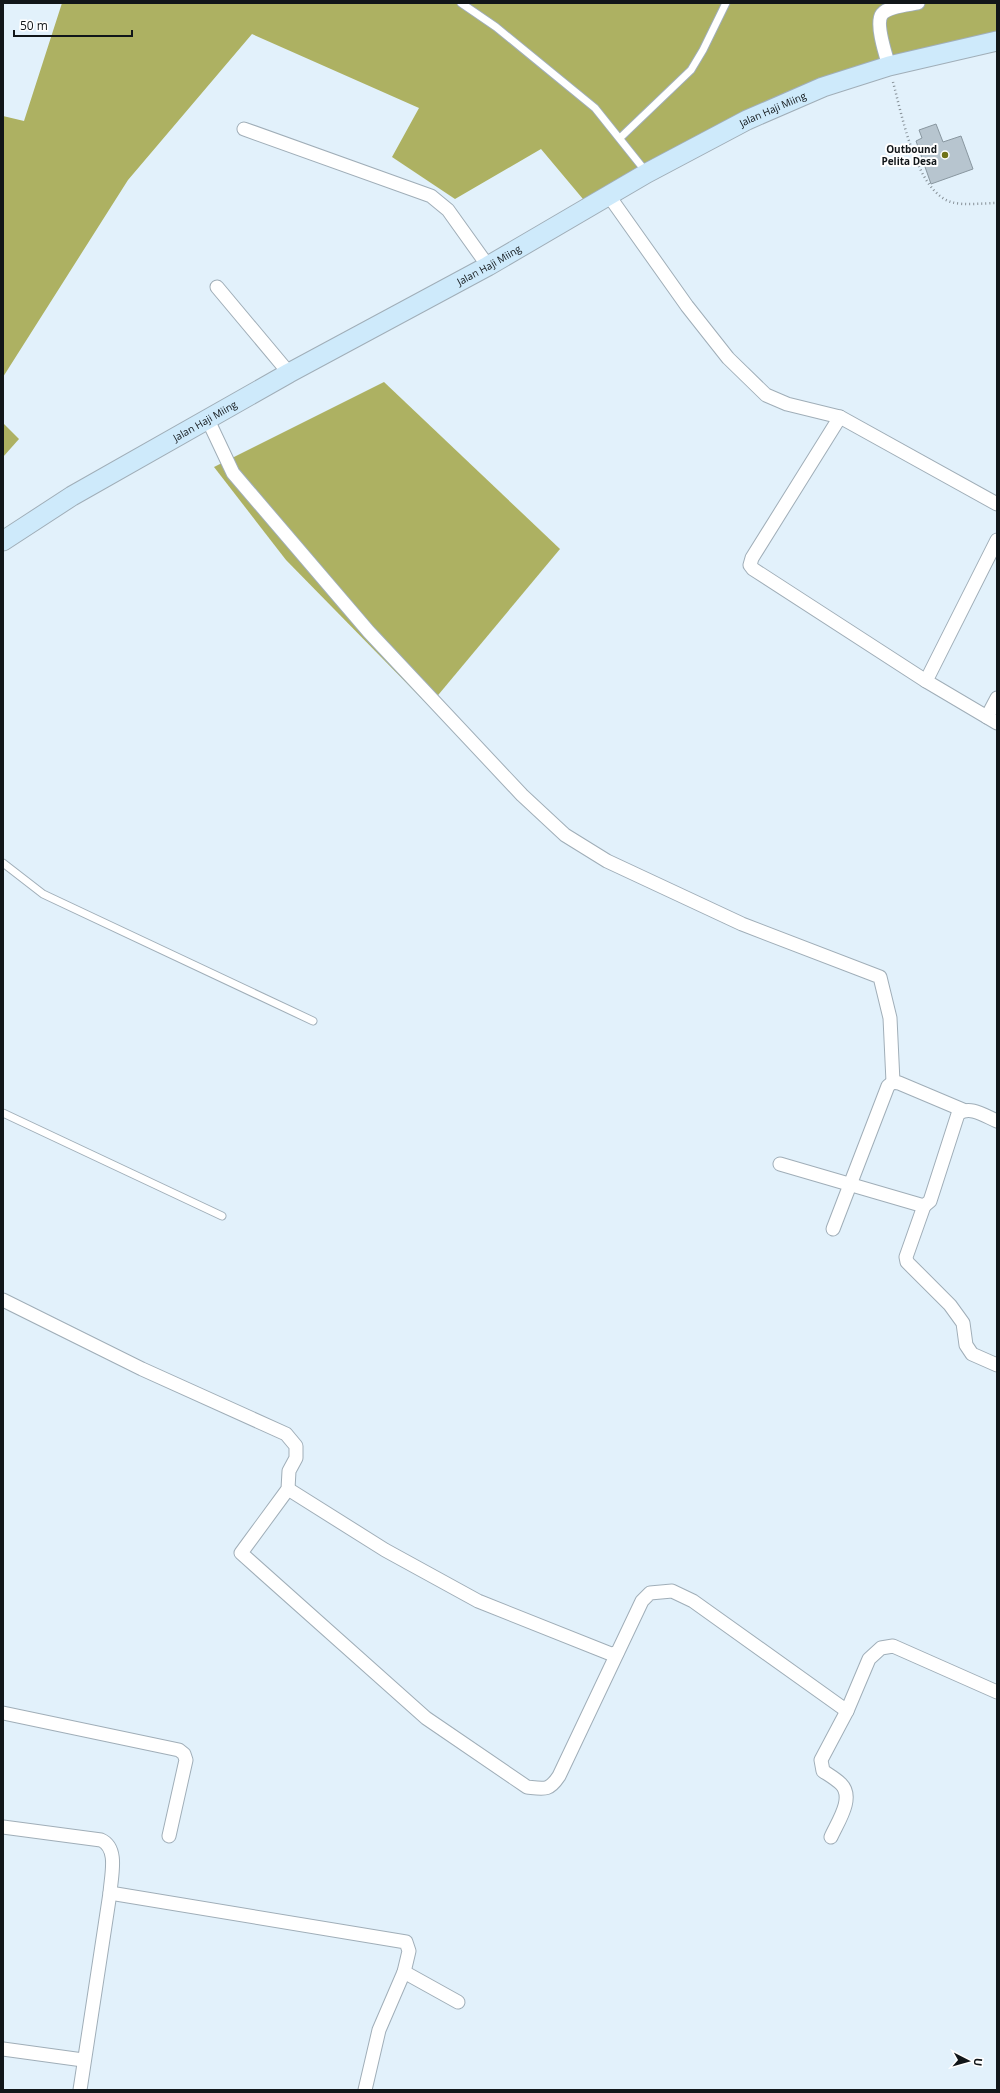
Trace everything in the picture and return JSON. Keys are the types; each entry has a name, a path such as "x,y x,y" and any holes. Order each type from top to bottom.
{"main road":[{"name":"Jalan Haji Miing","path":"3,540 72,496 289,373 488,266 647,173 747,120 823,87 889,66 997,41"}],"street":[{"path":"889,66 879,23 882,15 889,10 918,3"},
{"path":"244,129 431,196 448,210 488,266"},
{"path":"609,196 687,306 728,358 766,395 786,404 840,417 997,504"},
{"path":"217,287 289,373"},
{"path":"840,417 752,558 750,565 753,569 926,682 992,720 997,698"},
{"path":"208,420 233,473 375,638 522,795 565,835 607,861 742,924 880,977 890,1018 893,1082"},
{"path":"926,682 997,540"},
{"path":"833,1229 888,1086 893,1082 899,1082 963,1110 971,1110 997,1121"},
{"path":"963,1110 958,1114 930,1201 924,1206 906,1257 907,1262 950,1305 963,1323 966,1345 972,1354 997,1365"},
{"path":"780,1164 924,1206"},
{"path":"3,1300 142,1369 286,1434 296,1446 296,1458 289,1471 288,1489 241,1553 426,1718 528,1787 545,1789 552,1786 642,1601 650,1593 672,1591 693,1601 847,1711"},
{"path":"288,1489 385,1550 478,1601 612,1654 617,1653"},
{"path":"831,1837 846,1804 847,1793 842,1785 823,1771 821,1760 847,1711 869,1659 881,1648 893,1646 997,1692"},
{"path":"3,1713 179,1750 184,1754 186,1760 169,1836"},
{"path":"3,1827 101,1840 109,1843 112,1850 110,1893 83,2060 80,2090"},
{"path":"110,1893 406,1942 409,1951 404,1972 379,2030 364,2090"},
{"path":"404,1972 458,2002"},
{"path":"3,2049 83,2060"}],"lane":[{"path":"461,3 496,27 595,108 621,137 647,173"},
{"path":"621,137 691,70 704,50 726,3"},
{"path":"3,863 43,894 313,1021"},
{"path":"3,1113 222,1216"}],"path":[{"path":"889,66 913,155 937,195 952,202 997,203"}],"green space":[{"path":"62,3 997,3 997,37 807,85 588,205 541,149 455,199 392,157 419,108 252,34 128,180 3,377 3,116 24,121"},
{"path":"384,382 560,549 429,706 286,560 214,467"},
{"path":"3,423 19,439 3,457"}],"building":[{"name":"Outbound Pelita Desa","path":"936,124 943,142 961,136 973,169 931,184 916,141 922,138 919,130"}],"place":[{"name":"Outbound Pelita Desa","path":"945,155"}]}
